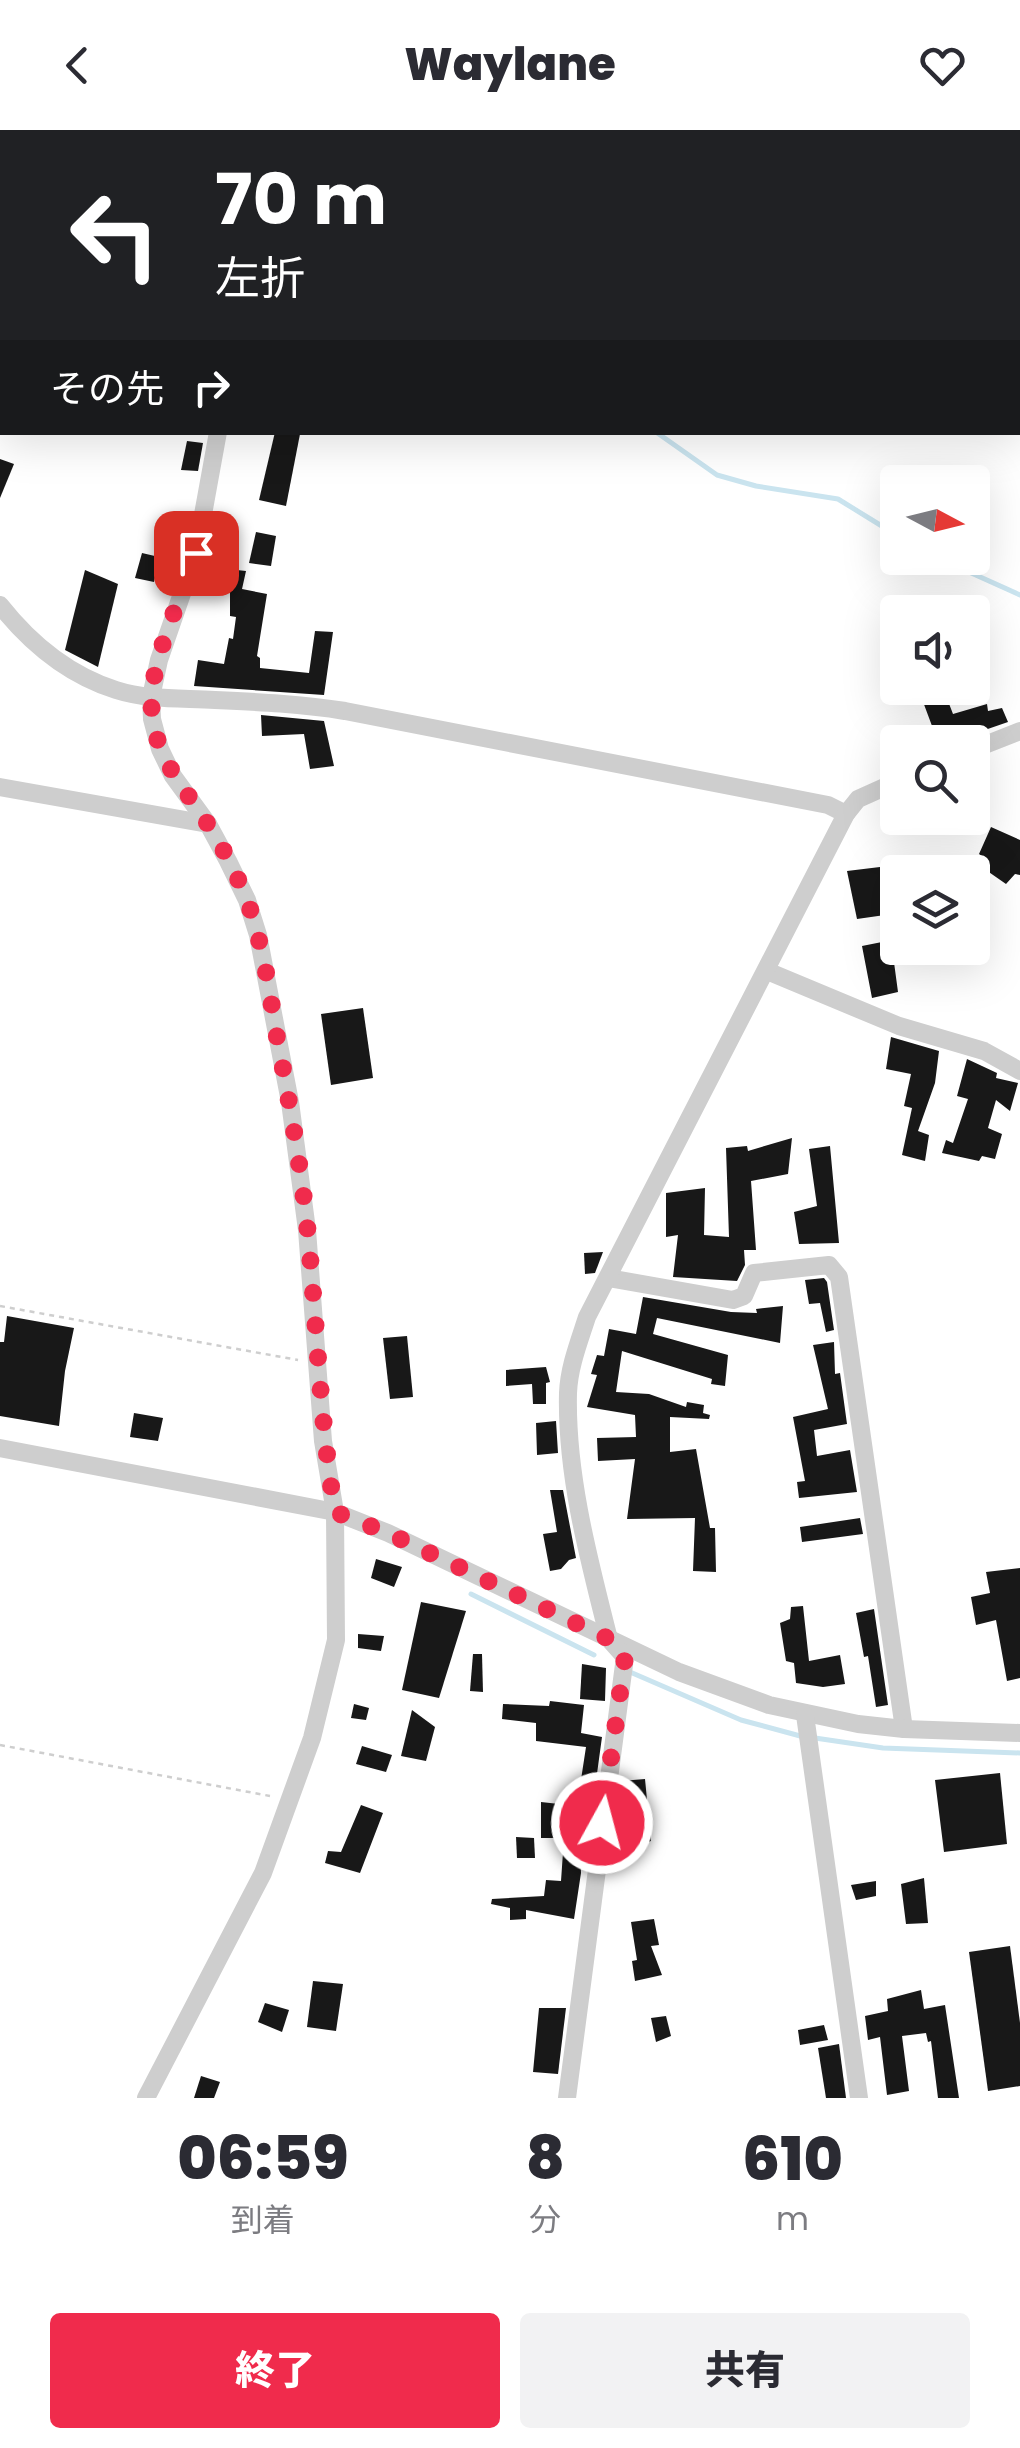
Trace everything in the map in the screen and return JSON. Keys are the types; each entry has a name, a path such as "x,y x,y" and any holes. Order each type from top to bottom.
{"street":[{"path":"146,2098 263,1873 312,1738 336,1640 335,1512 323,1441 308,1230 258,934 247,900 208,824 173,776 160,749 150,697 196,553 217,435"},
{"path":"0,604 35,644 59,662 113,689 150,697 296,704 345,711 828,805 846,814"},
{"path":"990,743 1020,731"},
{"path":"0,786 208,824"},
{"path":"567,2098 625,1657 609,1639 571,1462 568,1390 574,1356 608,1278 846,814 858,799 880,789"},
{"path":"767,971 899,1026 984,1051 1020,1071"},
{"path":"608,1278 734,1300 744,1296 754,1274 829,1265 839,1276 904,1729"},
{"path":"0,1448 335,1512 388,1533 807,1729 1020,1733"},
{"path":"807,1729 860,2098"}],"path":[{"path":"0,1306 320,1364"},
{"path":"0,1746 291,1800"}],"building":[{"path":"274,435 300,435 286,506 259,500"},
{"path":"187,441 203,443 198,471 181,470"},
{"path":"0,459 14,464 0,498"},
{"path":"171,514 190,516 179,565 166,566"},
{"path":"256,532 276,536 271,566 249,563"},
{"path":"142,553 159,557 154,582 135,578"},
{"path":"219,568 246,571 242,589 267,594 257,656 260,668 309,673 315,631 333,632 324,695 194,686 198,660 224,664 229,638 233,639 236,617 230,616 230,584 217,582"},
{"path":"85,570 118,584 98,667 65,650"},
{"path":"924,705 950,705 953,714 984,705 988,711 1002,708 1008,722 990,728 990,725 932,725"},
{"path":"261,715 324,721 334,766 310,769 304,734 262,736"},
{"path":"990,829 1020,840 1020,875 1015,874 1006,884 990,873 990,855 979,854"},
{"path":"880,867 880,916 857,919 847,871"},
{"path":"880,942 880,965 894,965 898,992 872,998 862,946"},
{"path":"363,1008 373,1078 331,1085 321,1014"},
{"path":"891,1037 939,1051 935,1083 918,1131 929,1135 925,1161 902,1155 912,1108 904,1106 911,1074 886,1069"},
{"path":"967,1059 997,1073 996,1078 1018,1083 1010,1111 996,1100 988,1128 1002,1134 995,1159 982,1156 979,1161 942,1153 946,1140 953,1143 968,1099 957,1096"},
{"path":"792,1138 788,1174 751,1181 756,1250 744,1250 745,1265 737,1281 673,1277 678,1235 666,1237 666,1193 705,1188 704,1235 729,1237 726,1148 747,1146 748,1151"},
{"path":"830,1146 839,1243 799,1244 794,1212 817,1206 809,1149"},
{"path":"603,1252 595,1273 585,1274 584,1253"},
{"path":"824,1278 834,1330 826,1332 820,1303 809,1304 805,1280"},
{"path":"643,1297 731,1312 757,1313 756,1309 783,1306 780,1343 657,1318 653,1334 728,1355 725,1386 622,1351 616,1392 649,1394 686,1407 687,1402 704,1405 703,1413 710,1415 709,1419 670,1417 670,1452 696,1449 710,1528 715,1528 716,1572 693,1571 695,1518 627,1519 635,1459 598,1461 597,1438 636,1437 635,1415 587,1407 597,1375 591,1374 597,1355 604,1356 609,1329 636,1334"},
{"path":"7,1316 74,1328 59,1426 0,1416 0,1342 4,1342"},
{"path":"407,1336 413,1397 390,1399 383,1338"},
{"path":"834,1342 835,1374 840,1373 847,1424 814,1430 817,1456 850,1450 857,1492 799,1498 797,1482 805,1481 793,1417 828,1409 813,1345"},
{"path":"546,1367 550,1382 546,1383 546,1404 533,1404 532,1384 506,1386 506,1370"},
{"path":"134,1413 163,1418 158,1441 130,1437"},
{"path":"556,1421 558,1453 537,1455 536,1423"},
{"path":"550,1490 563,1490 576,1558 561,1569 550,1571 543,1534 557,1532"},
{"path":"860,1518 863,1534 802,1542 800,1527"},
{"path":"376,1559 402,1567 394,1587 371,1578"},
{"path":"1020,1568 1020,1678 1007,1681 996,1620 976,1625 971,1597 990,1593 986,1572"},
{"path":"421,1602 466,1611 439,1698 402,1690"},
{"path":"803,1606 809,1661 840,1655 845,1684 823,1687 796,1683 794,1663 786,1661 780,1623 790,1619 791,1607"},
{"path":"874,1609 888,1705 876,1707 856,1613"},
{"path":"358,1634 384,1636 381,1651 358,1648"},
{"path":"473,1654 482,1654 483,1692 470,1691"},
{"path":"582,1664 606,1668 605,1701 580,1699"},
{"path":"550,1701 584,1705 581,1733 602,1737 590,1825 579,1824 581,1873 574,1919 526,1910 526,1919 510,1920 510,1908 491,1904 492,1899 544,1896 546,1880 561,1881 564,1838 541,1838 541,1802 577,1806 586,1747 536,1741 536,1723 502,1719 503,1704 549,1706"},
{"path":"354,1704 369,1708 366,1720 351,1718"},
{"path":"412,1710 435,1727 426,1761 401,1756"},
{"path":"362,1746 392,1755 386,1772 356,1764"},
{"path":"1000,1773 1007,1844 944,1852 935,1780"},
{"path":"645,1779 651,1841 632,1847 629,1824 622,1824 621,1781"},
{"path":"361,1805 383,1813 360,1873 325,1863 328,1851 341,1852"},
{"path":"516,1837 534,1838 535,1858 517,1858"},
{"path":"924,1878 928,1923 906,1924 901,1884"},
{"path":"876,1881 876,1896 856,1900 851,1885"},
{"path":"654,1919 659,1945 651,1946 662,1975 635,1981 632,1961 637,1960 631,1922"},
{"path":"1010,1946 1020,2023 1020,2086 988,2091 969,1952"},
{"path":"313,1981 343,1984 336,2031 307,2027"},
{"path":"921,1990 924,2009 945,2005 959,2098 938,2098 931,2041 928,2042 926,2033 902,2036 909,2091 887,2095 880,2037 868,2040 865,2016 888,2011 887,1999"},
{"path":"265,2003 289,2010 282,2032 258,2022"},
{"path":"539,2008 566,2008 558,2074 533,2072"},
{"path":"666,2016 671,2036 656,2042 651,2018"},
{"path":"824,2025 828,2040 800,2045 798,2030"},
{"path":"839,2044 846,2098 826,2098 818,2048"},
{"path":"201,2076 220,2082 214,2098 194,2098"}],"waterway":[{"path":"660,435 717,475 756,486 838,499 880,525"},
{"path":"976,575 1020,595"},
{"path":"471,1594 594,1655"},
{"path":"630,1672 741,1720 804,1737"},
{"path":"815,1738 883,1748 1020,1753"}],"route":[{"path":"196,553 150,697 152,719 173,776 218,842 247,900 258,934 290,1102 308,1230 323,1441 335,1512 388,1533 609,1639 625,1657 602,1823"}]}
